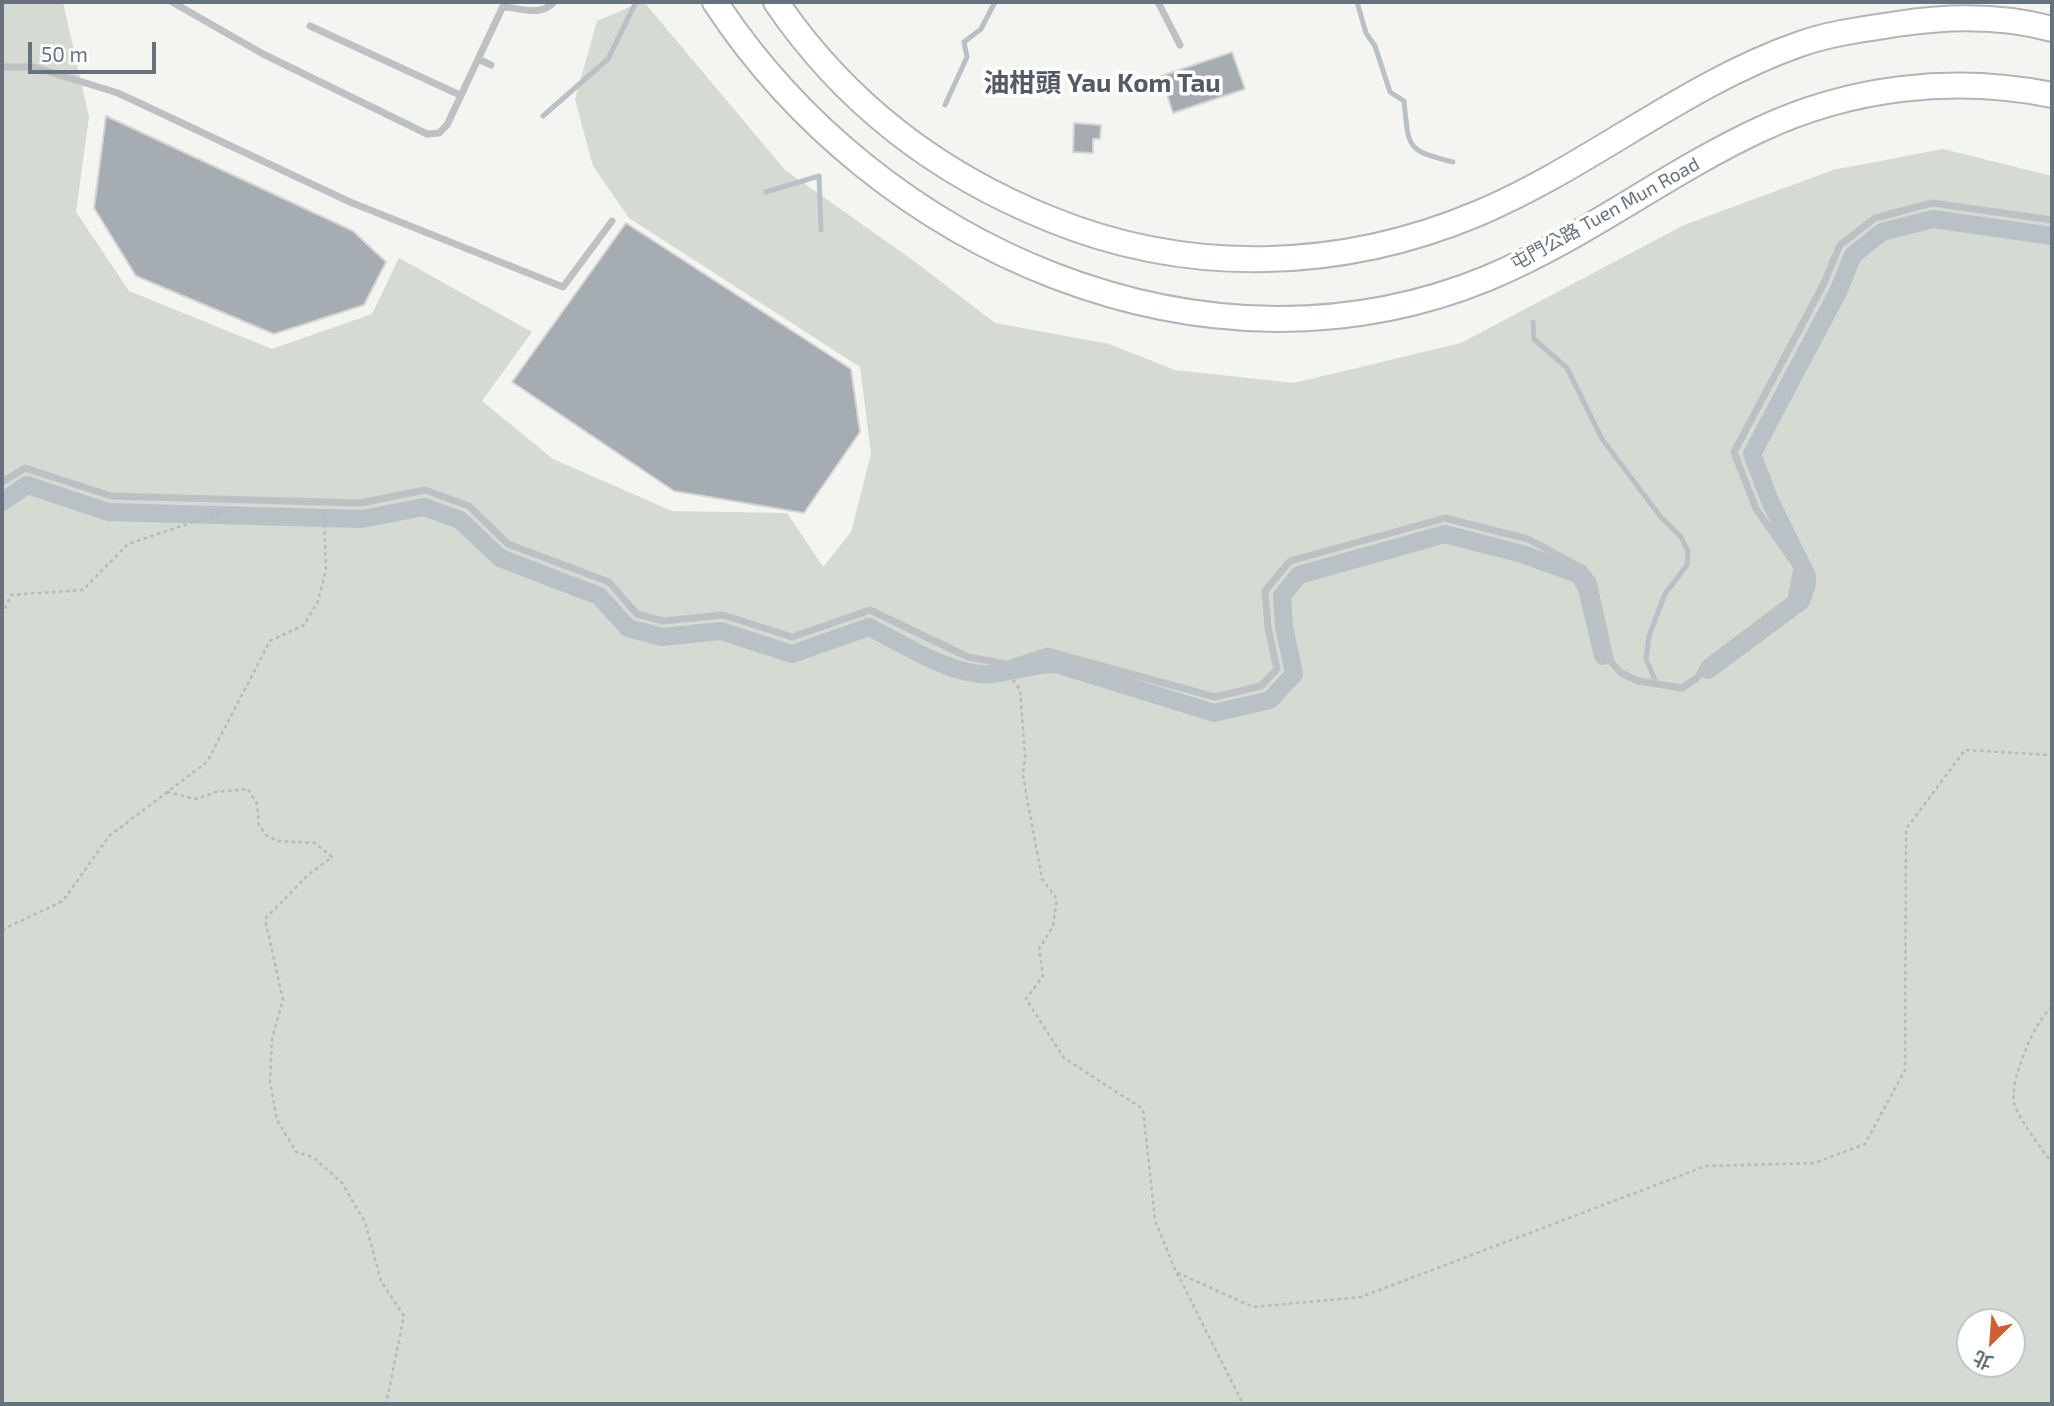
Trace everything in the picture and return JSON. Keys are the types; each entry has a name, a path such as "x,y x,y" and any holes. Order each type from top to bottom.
{"highway":[{"name":"屯門公路 Tuen Mun Road","path":"715,2 766,72 815,124 884,183 944,223 1004,255 1087,288 1164,308 1223,316 1293,318 1353,313 1399,306 1460,288 1549,250 1758,131 1835,102 1875,93 1931,86 1981,85 2052,95"},
{"path":"776,2 824,65 872,112 972,184 1033,212 1102,237 1171,252 1237,259 1322,258 1360,252 1442,228 1516,195 1717,81 1761,60 1819,38 1928,19 1986,19 2052,29"}],"lane":[{"path":"172,2 263,54 426,134 439,133 447,125 504,4 537,12 548,9 554,2"},
{"path":"1158,2 1180,45"},
{"path":"310,26 460,95"},
{"path":"478,59 491,65"},
{"path":"2,67 34,67 118,93 350,202 563,288 612,221"},
{"path":"2,482 25,468 111,496 360,503 425,490 469,506 508,544 609,582 637,614 663,621 723,615 792,637 870,610 968,657 1007,664 1047,651 1214,697 1261,686 1277,669 1265,591 1290,561 1445,518 1528,539 1584,569 1593,581 1611,662 1621,673 1638,681 1682,688 1697,678 1706,663 1791,599 1797,567 1756,509 1734,452 1823,285 1840,245 1875,218 1933,203 2052,220"}],"path":[{"path":"2,930 63,901 108,836 207,762 270,641 304,625 318,601 326,570 324,509"},
{"path":"2,615 10,595 83,590 128,544 224,512"},
{"path":"1011,679 1020,690 1026,756 1023,776 1042,879 1058,900 1053,926 1039,949 1043,976 1026,999 1064,1058 1143,1109 1155,1220 1176,1272 1243,1404"},
{"path":"1176,1272 1253,1307 1361,1297 1706,1166 1815,1163 1865,1144 1905,1070 1906,829 1965,750 2052,755"},
{"path":"167,792 196,799 216,792 248,789 257,804 259,825 265,835 278,841 316,843 332,857 308,875 265,919 283,1000 272,1038 270,1082 277,1120 296,1152 313,1157 342,1183 365,1222 381,1281 404,1316 386,1404"},
{"path":"2052,1007 2042,1014 2016,1076 2014,1104 2052,1163"}],"shaded area":[{"path":"2,2 63,2 89,117 76,212 129,291 272,349 372,314 399,258 532,332 482,401 553,459 672,511 787,513 823,567 851,532 871,454 860,367 629,218 593,166 575,99 597,21 641,2 644,2 785,170 914,261 995,323 1109,344 1175,370 1294,383 1461,343 1684,225 1833,170 1943,149 2052,176 2052,1404 2,1404"}],"building":[{"path":"1232,52 1245,89 1173,113 1161,76"},
{"path":"106,116 353,231 386,262 364,305 274,334 136,276 94,208"},
{"path":"1074,123 1101,125 1100,139 1093,139 1093,153 1073,152"},
{"path":"626,223 851,369 860,432 804,513 674,491 512,382"}],"waterway":[{"path":"543,116 608,59 636,2"},
{"path":"945,105 967,57 964,42 981,29 995,2"},
{"path":"1357,2 1366,33 1375,46 1390,92 1404,101 1412,145 1426,154 1453,162"},
{"path":"766,192 819,176 821,230"},
{"path":"1708,670 1801,601 1807,584 1807,576 1770,501 1752,454 1838,292 1853,255 1882,232 1933,219 2052,236"},
{"path":"1533,322 1534,339 1567,368 1602,439 1660,516 1681,537 1688,551 1687,565 1665,594 1649,636 1646,659 1655,680"},
{"path":"2,502 27,485 108,512 362,519 424,507 460,520 500,558 599,596 628,628 662,637 721,631 792,654 869,627 928,658 976,674 1056,664 1214,713 1270,700 1294,674 1284,626 1282,596 1299,575 1445,534 1522,554 1580,575 1587,589 1603,656"}],"district":[{"name":"油柑頭 Yau Kom Tau","path":"1102,83"}]}
